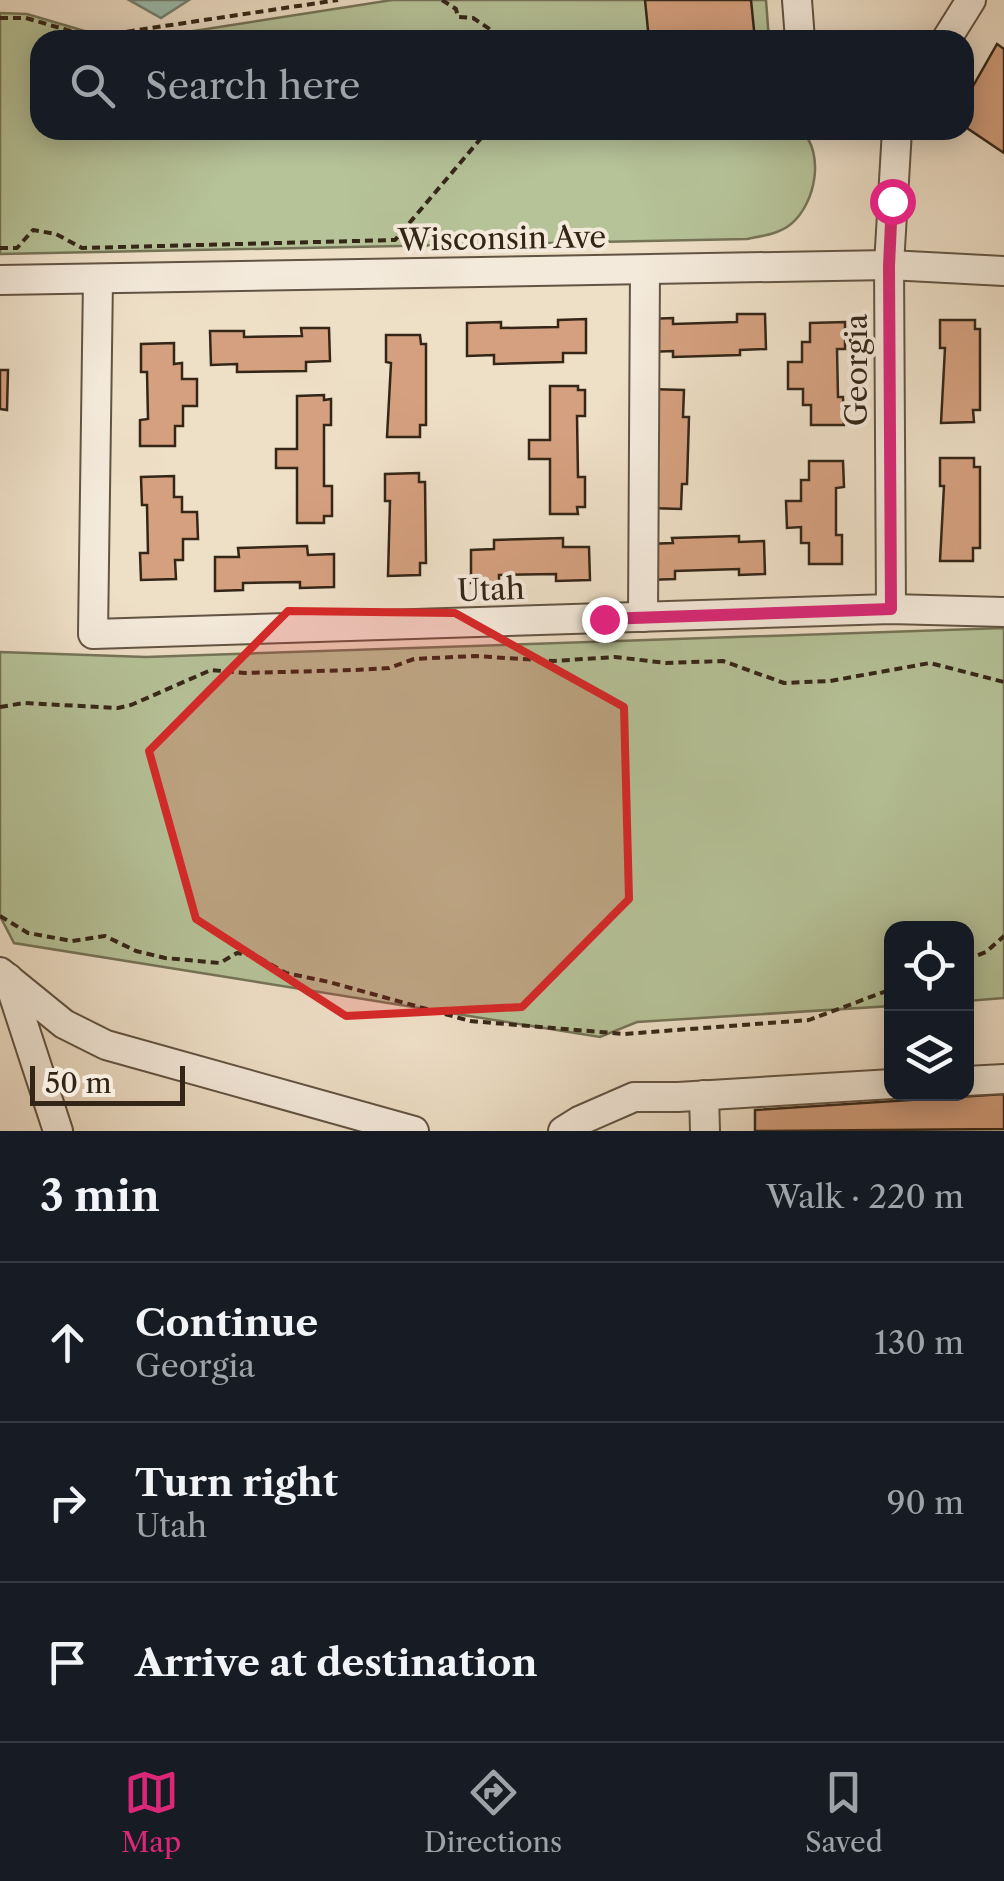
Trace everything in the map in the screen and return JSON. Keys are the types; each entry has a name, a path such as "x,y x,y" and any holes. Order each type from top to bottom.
{"street":[{"path":"797,0 799,30"},
{"path":"952,30 971,0"},
{"name":"Georgia","path":"891,609 889,266 896,140"},
{"name":"Wisconsin Ave","path":"0,280 889,266 1004,271"},
{"path":"643,618 644,270"},
{"name":"Utah","path":"98,278 93,634 891,609 1004,612"},
{"path":"4,975 64,1024 106,1045 404,1130"},
{"path":"4,975 58,1131"},
{"path":"974,1081 1004,1079"},
{"path":"564,1131 579,1120 634,1097 884,1084"},
{"path":"704,1095 705,1131"}],"path":[{"path":"138,30 338,0"},
{"path":"442,0 456,10 458,18 473,18 491,30"},
{"path":"0,18 26,18 67,30"},
{"path":"0,248 17,248 33,230 56,234 82,248 394,240 479,140"},
{"path":"0,707 24,702 118,708 211,670 354,670 389,668 414,659 475,656 553,661 614,657 666,663 723,662 784,683 830,681 930,663 1004,682"},
{"path":"0,916 28,933 72,940 105,936 165,958 220,963 238,953 256,956 286,974 329,982 470,1022 624,1034 808,1020 884,992"},
{"path":"974,957 1004,936"}],"highlighted area":[{"path":"288,611 455,613 624,707 629,899 522,1007 346,1016 196,919 149,751"}],"shaded area":[{"path":"129,0 189,0 161,18"},
{"path":"392,0 766,0 768,30 200,30"},
{"path":"0,13 27,14 81,30 30,30 30,140 808,140 815,164 811,191 800,215 776,232 747,239 0,254"},
{"path":"1004,628 1004,998 974,1000 974,921 884,921 884,1006 637,1022 600,1037 14,943 0,916 0,652 146,657"}],"building":[{"path":"645,0 751,0 754,30 648,30"},
{"path":"997,44 1004,49 1004,153 974,133 974,84"},
{"path":"737,314 765,314 766,349 740,350 740,355 673,357 673,351 648,352 647,319 673,318 673,324 737,322"},
{"path":"586,319 586,353 563,353 563,362 494,364 494,355 467,356 467,323 501,322 501,328 558,327 558,320"},
{"path":"940,320 975,320 975,329 980,329 980,410 973,410 974,422 941,423 945,348 940,348"},
{"path":"845,322 845,349 837,349 838,397 843,397 844,425 811,425 811,405 803,405 803,389 788,389 788,362 802,362 802,342 810,342 810,323"},
{"path":"301,328 329,328 330,361 306,362 306,371 237,372 237,364 211,365 210,331 244,331 244,337 302,336"},
{"path":"386,335 420,335 421,344 426,344 426,425 420,425 420,437 387,437 391,363 386,362"},
{"path":"174,343 174,364 182,363 182,379 197,379 197,406 183,406 183,426 175,426 175,446 140,446 140,420 148,419 147,372 141,372 141,344"},
{"path":"0,370 8,370 7,410 0,409"},
{"path":"550,386 578,386 578,390 585,390 585,416 577,416 578,477 585,477 585,507 577,507 578,514 550,514 550,459 529,459 529,440 550,440"},
{"path":"648,389 684,390 683,417 689,417 687,484 682,484 681,509 648,508"},
{"path":"324,395 324,400 331,399 331,425 324,425 324,486 332,486 332,516 324,516 324,523 297,523 297,468 276,468 276,449 297,449 297,396"},
{"path":"940,458 974,458 974,467 980,467 980,548 973,548 973,561 940,561 944,486 940,486"},
{"path":"809,461 843,461 844,487 836,488 836,535 842,535 842,564 809,564 809,543 801,543 801,527 787,528 786,501 801,501 801,480 809,480"},
{"path":"419,473 419,482 425,482 426,563 420,563 420,575 388,576 390,501 385,501 385,474"},
{"path":"174,476 174,497 182,497 182,512 197,512 198,539 183,539 183,560 175,560 176,579 141,580 140,553 148,553 147,505 142,505 141,477"},
{"path":"739,536 739,542 764,541 765,574 739,575 739,569 675,571 675,579 647,580 646,544 673,543 672,538"},
{"path":"563,538 563,547 589,547 590,580 556,581 556,574 499,575 499,582 471,583 471,550 494,549 494,540"},
{"path":"307,546 308,555 334,554 334,587 300,588 300,582 243,583 243,590 215,591 215,557 239,557 238,548"},
{"path":"1004,1094 1004,1129 755,1131 755,1110 895,1101 974,1101 974,1096"}],"route":[{"path":"604,619 891,609 892,201"}]}
